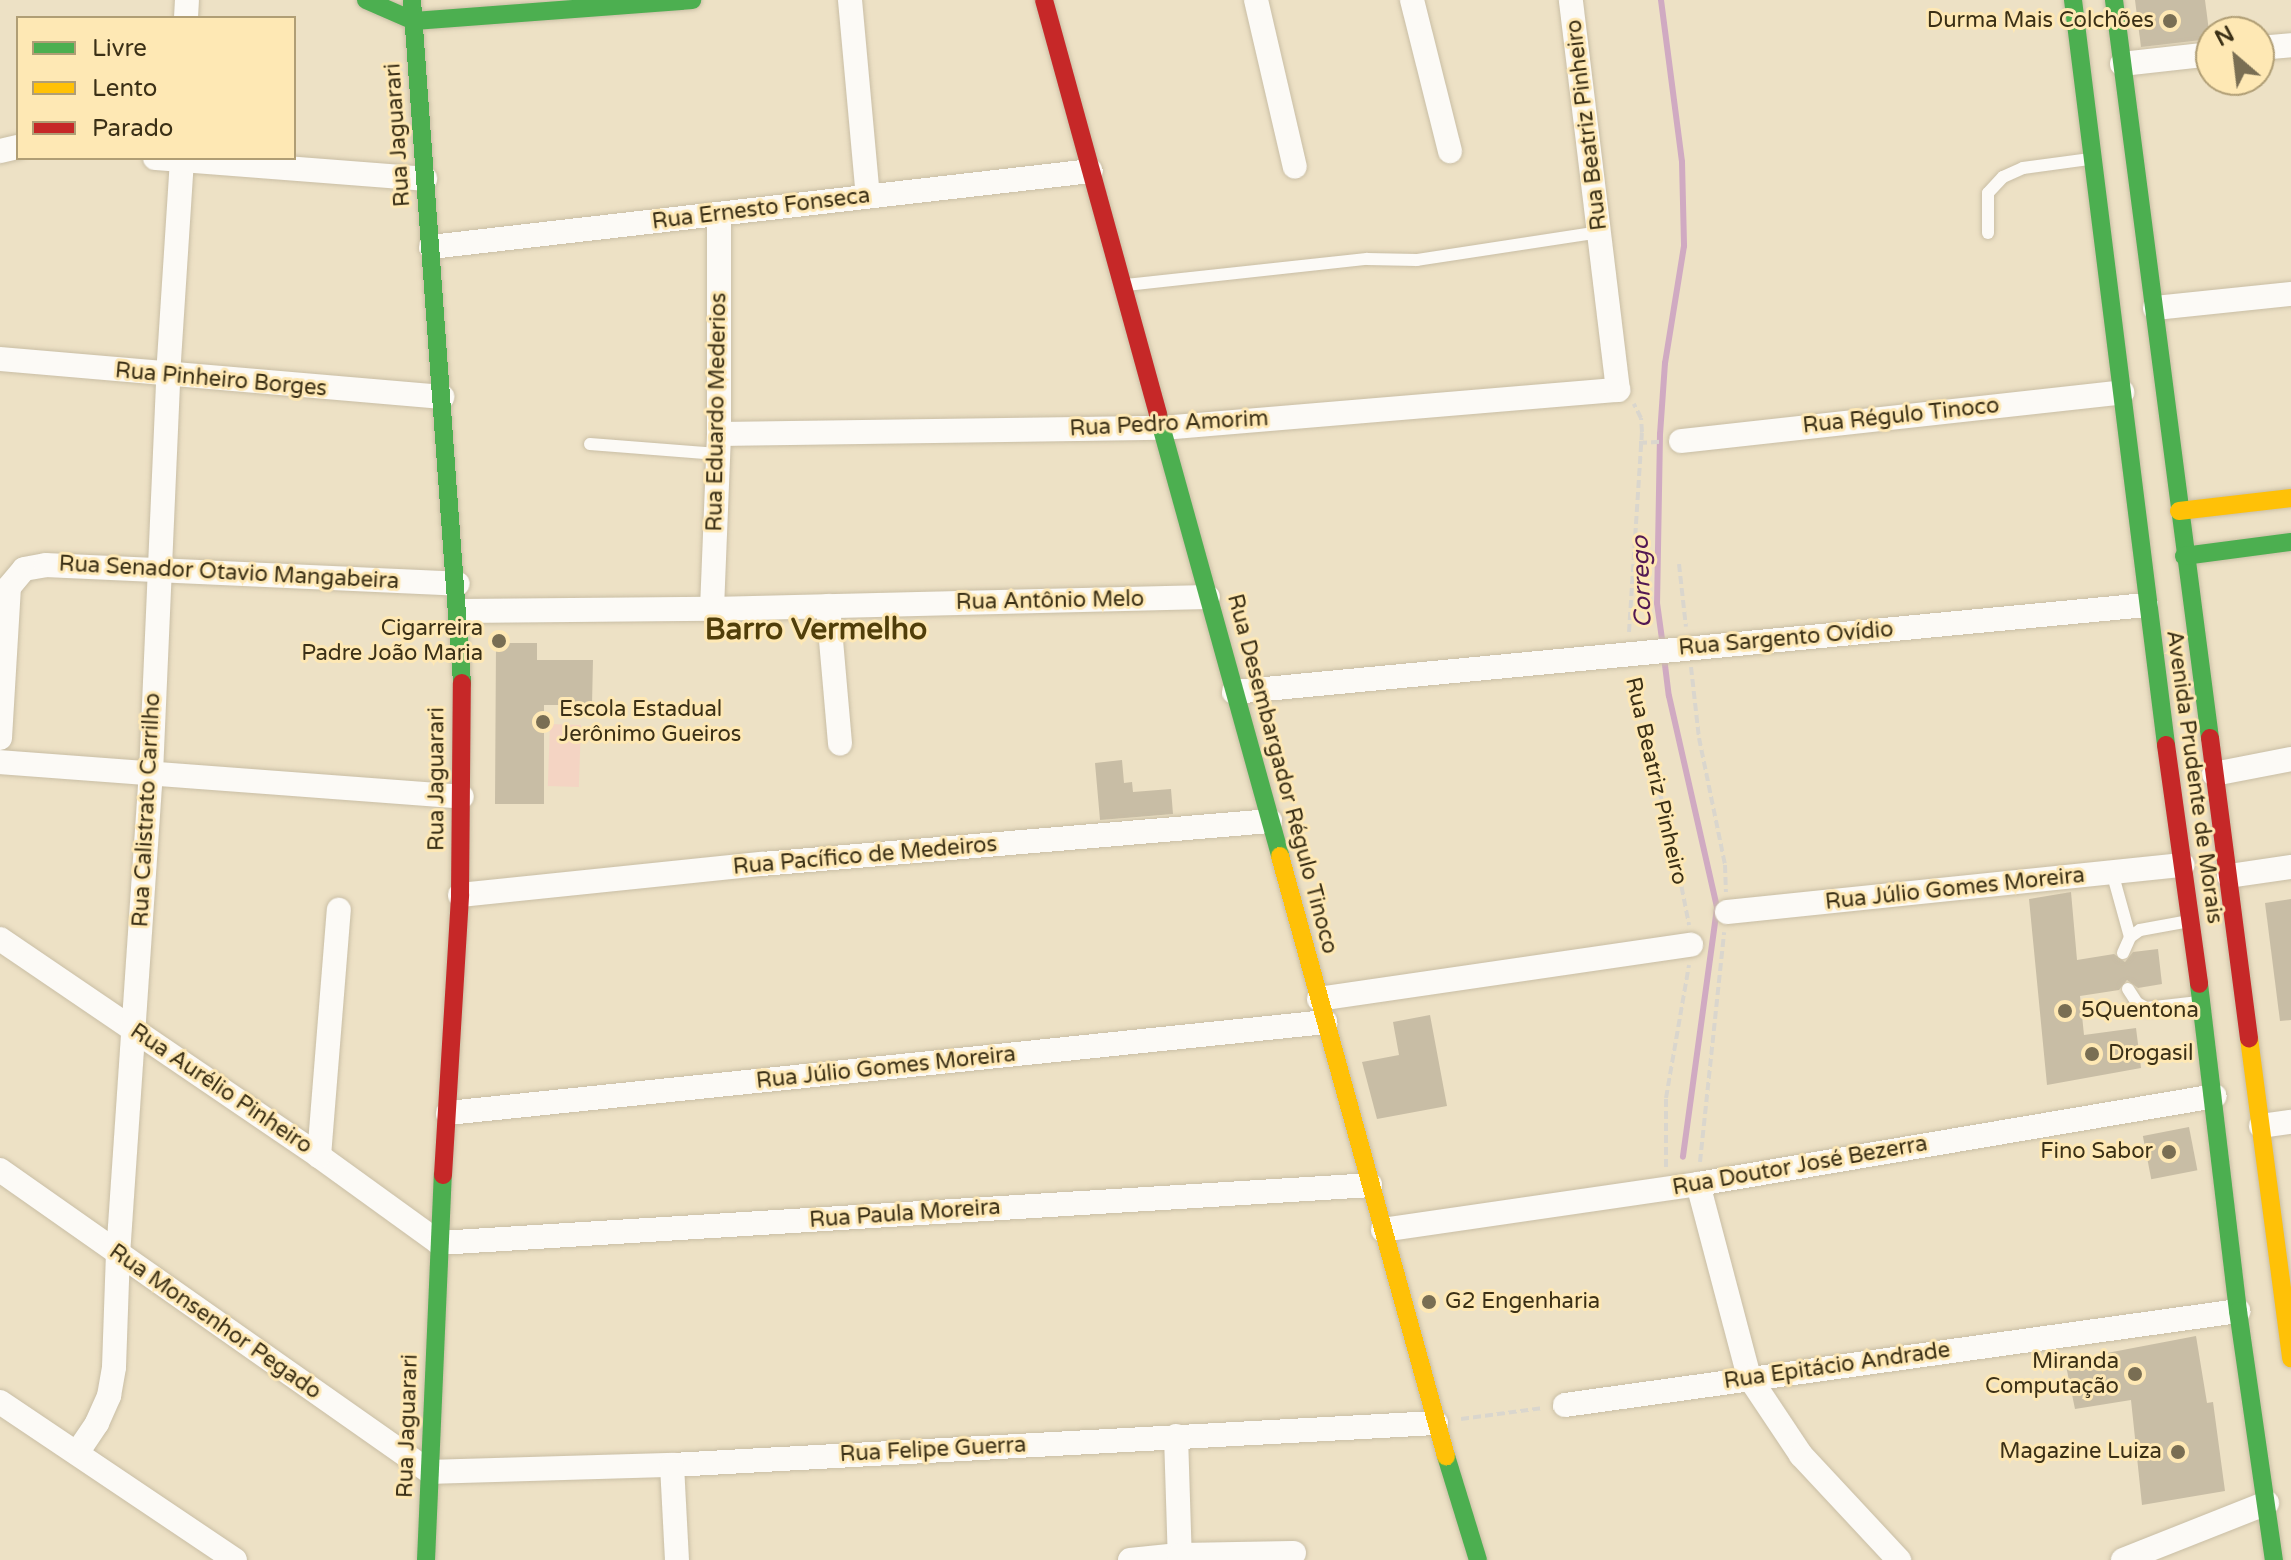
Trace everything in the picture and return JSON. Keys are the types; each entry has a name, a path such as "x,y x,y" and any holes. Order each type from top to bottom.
{"main road":[{"path":"366,0 414,21 484,19 692,0"},
{"name":"Rua Jaguarari","path":"412,0 460,611 462,797 460,895 439,1243 426,1560"},
{"name":"Rua Desembargador Régulo Tinoco","path":"1044,0 1436,1423 1478,1560"},
{"name":"Avenida Prudente de Morais","path":"2073,0 2146,605 2215,1096 2238,1311 2274,1560"},
{"name":"Avenida Prudente de Morais","path":"2114,0 2184,556 2291,1358"},
{"path":"2179,511 2291,498"},
{"path":"2239,504 2230,528 2247,547"},
{"path":"2184,556 2291,542"}],"street":[{"path":"850,0 868,196"},
{"path":"1256,0 1295,167"},
{"path":"1412,0 1450,151"},
{"name":"Rua Beatriz Pinheiro","path":"1571,0 1618,390"},
{"path":"2122,64 2195,56"},
{"name":"Rua Calistrato Carrilho","path":"77,1453 97,1423 109,1396 114,1367 118,1255 151,773 158,569 182,160"},
{"path":"194,160 425,179"},
{"name":"Rua Ernesto Fonseca","path":"431,247 1091,171"},
{"name":"Rua Eduardo Mederios","path":"712,609 719,444 719,214"},
{"path":"2155,308 2291,294"},
{"name":"Rua Pinheiro Borges","path":"0,359 168,376 442,397"},
{"name":"Rua Pedro Amorim","path":"719,444 1162,428 1618,390"},
{"name":"Rua Régulo Tinoco","path":"1681,441 2122,392"},
{"name":"Rua Senador Otavio Mangabeira","path":"0,738 9,587 24,569 46,565 458,584"},
{"name":"Rua Antônio Melo","path":"460,611 712,609 1208,597"},
{"name":"Rua Sargento Ovídio","path":"1234,692 2146,605"},
{"path":"828,606 840,743"},
{"path":"2214,774 2291,759"},
{"path":"0,762 462,797"},
{"name":"Rua Pacífico de Medeiros","path":"460,895 762,864 1270,821"},
{"name":"Rua Júlio Gomes Moreira","path":"1727,912 2183,865"},
{"path":"2229,876 2291,867"},
{"path":"319,1156 339,910"},
{"name":"Rua Aurélio Pinheiro","path":"0,939 319,1156 439,1243"},
{"name":"Rua Júlio Gomes Moreira","path":"448,1113 1322,1011 1691,945"},
{"name":"Rua Doutor José Bezerra","path":"1383,1230 1698,1184 2215,1096"},
{"path":"2261,1126 2291,1122"},
{"name":"Rua Monsenhor Pegado","path":"0,1170 430,1472"},
{"path":"1698,1184 1749,1377 1801,1455 1899,1560"},
{"name":"Rua Paula Moreira","path":"439,1243 1370,1185"},
{"name":"Rua Epitácio Andrade","path":"1565,1405 2238,1311"},
{"path":"0,1402 235,1560"},
{"name":"Rua Felipe Guerra","path":"430,1472 672,1465 1436,1423"},
{"path":"1176,1436 1180,1557"},
{"path":"672,1465 677,1560"},
{"path":"2123,1560 2267,1503"},
{"path":"1130,1560 1294,1553"}],"lane":[{"path":"1988,233 1988,193 2003,177 2023,168 2093,159"},
{"path":"1123,285 1367,259 1417,260 1599,232"},
{"path":"590,444 719,444"},
{"path":"2112,872 2130,937"},
{"path":"2123,953 2130,937 2140,930 2190,921"},
{"path":"2128,989 2137,1003 2146,1008 2202,1002"}],"path":[{"name":"Rua Beatriz Pinheiro","path":"1618,390 1636,406 1642,432 1631,654 1636,712 1670,828 1691,945 1666,1098 1666,1189"},
{"name":"Rua Beatriz Pinheiro","path":"1679,564 1686,649 1699,738 1725,865 1727,912 1698,1184"},
{"path":"1436,1423 1565,1405"}],"shaded area":[{"path":"550,724 581,725 579,787 548,786"}],"building":[{"name":"Durma Mais Colchões","path":"2135,0 2205,0 2207,16 2195,16 2195,41 2141,47"},
{"name":"Escola Estadual Jerônimo Gueiros","path":"496,643 537,643 537,660 593,660 592,705 544,705 544,804 495,804"},
{"path":"1122,760 1124,783 1132,782 1133,792 1171,789 1173,814 1100,820 1095,763"},
{"path":"2071,892 2077,960 2114,954 2125,962 2133,952 2158,949 2162,984 2138,988 2127,980 2119,990 2080,996 2084,1035 2136,1028 2141,1068 2047,1085 2029,899"},
{"path":"2291,899 2291,1020 2280,1021 2265,903"},
{"path":"1430,1015 1447,1106 1377,1119 1362,1062 1399,1055 1393,1022"},
{"name":"Fino Sabor","path":"2189,1127 2197,1170 2151,1179 2143,1136"},
{"path":"2196,1336 2207,1403 2213,1402 2225,1491 2142,1505 2131,1400 2075,1409 2065,1361"}],"waterway":[{"name":"Corrego","path":"1661,0 1682,162 1684,246 1665,363 1660,434 1657,603 1663,646"},
{"name":"Corrego","path":"1664,657 1669,696 1717,908 1683,1157"}],"traffic: fast":[{"path":"366,0 414,21 692,0"},
{"path":"412,0 462,683"},
{"path":"2073,0 2166,745"},
{"path":"2114,0 2210,738"},
{"path":"1158,415 1280,856"},
{"path":"2184,556 2291,542"},
{"path":"2199,984 2238,1311 2274,1560"},
{"path":"426,1560 443,1175"},
{"path":"1446,1456 1478,1560"}],"traffic: slow":[{"path":"2179,511 2291,498"},
{"path":"1280,856 1446,1456"},
{"path":"2249,1038 2291,1358"}],"traffic: jam":[{"path":"1044,0 1158,415"},
{"path":"443,1175 460,895 462,683"},
{"path":"2210,738 2249,1038"},
{"path":"2166,745 2199,984"}],"place":[{"name":"Durma Mais Colchões","path":"2170,21"},
{"name":"Cigarreira Padre João Maria","path":"499,641"},
{"name":"Escola Estadual Jerônimo Gueiros","path":"543,722"},
{"name":"5Quentona","path":"2065,1011"},
{"name":"Drogasil","path":"2092,1054"},
{"name":"Fino Sabor","path":"2169,1152"},
{"name":"G2 Engenharia","path":"1429,1302"},
{"name":"Miranda Computação","path":"2135,1374"},
{"name":"Magazine Luiza","path":"2178,1452"}],"district":[{"name":"Barro Vermelho","path":"816,630"}]}
